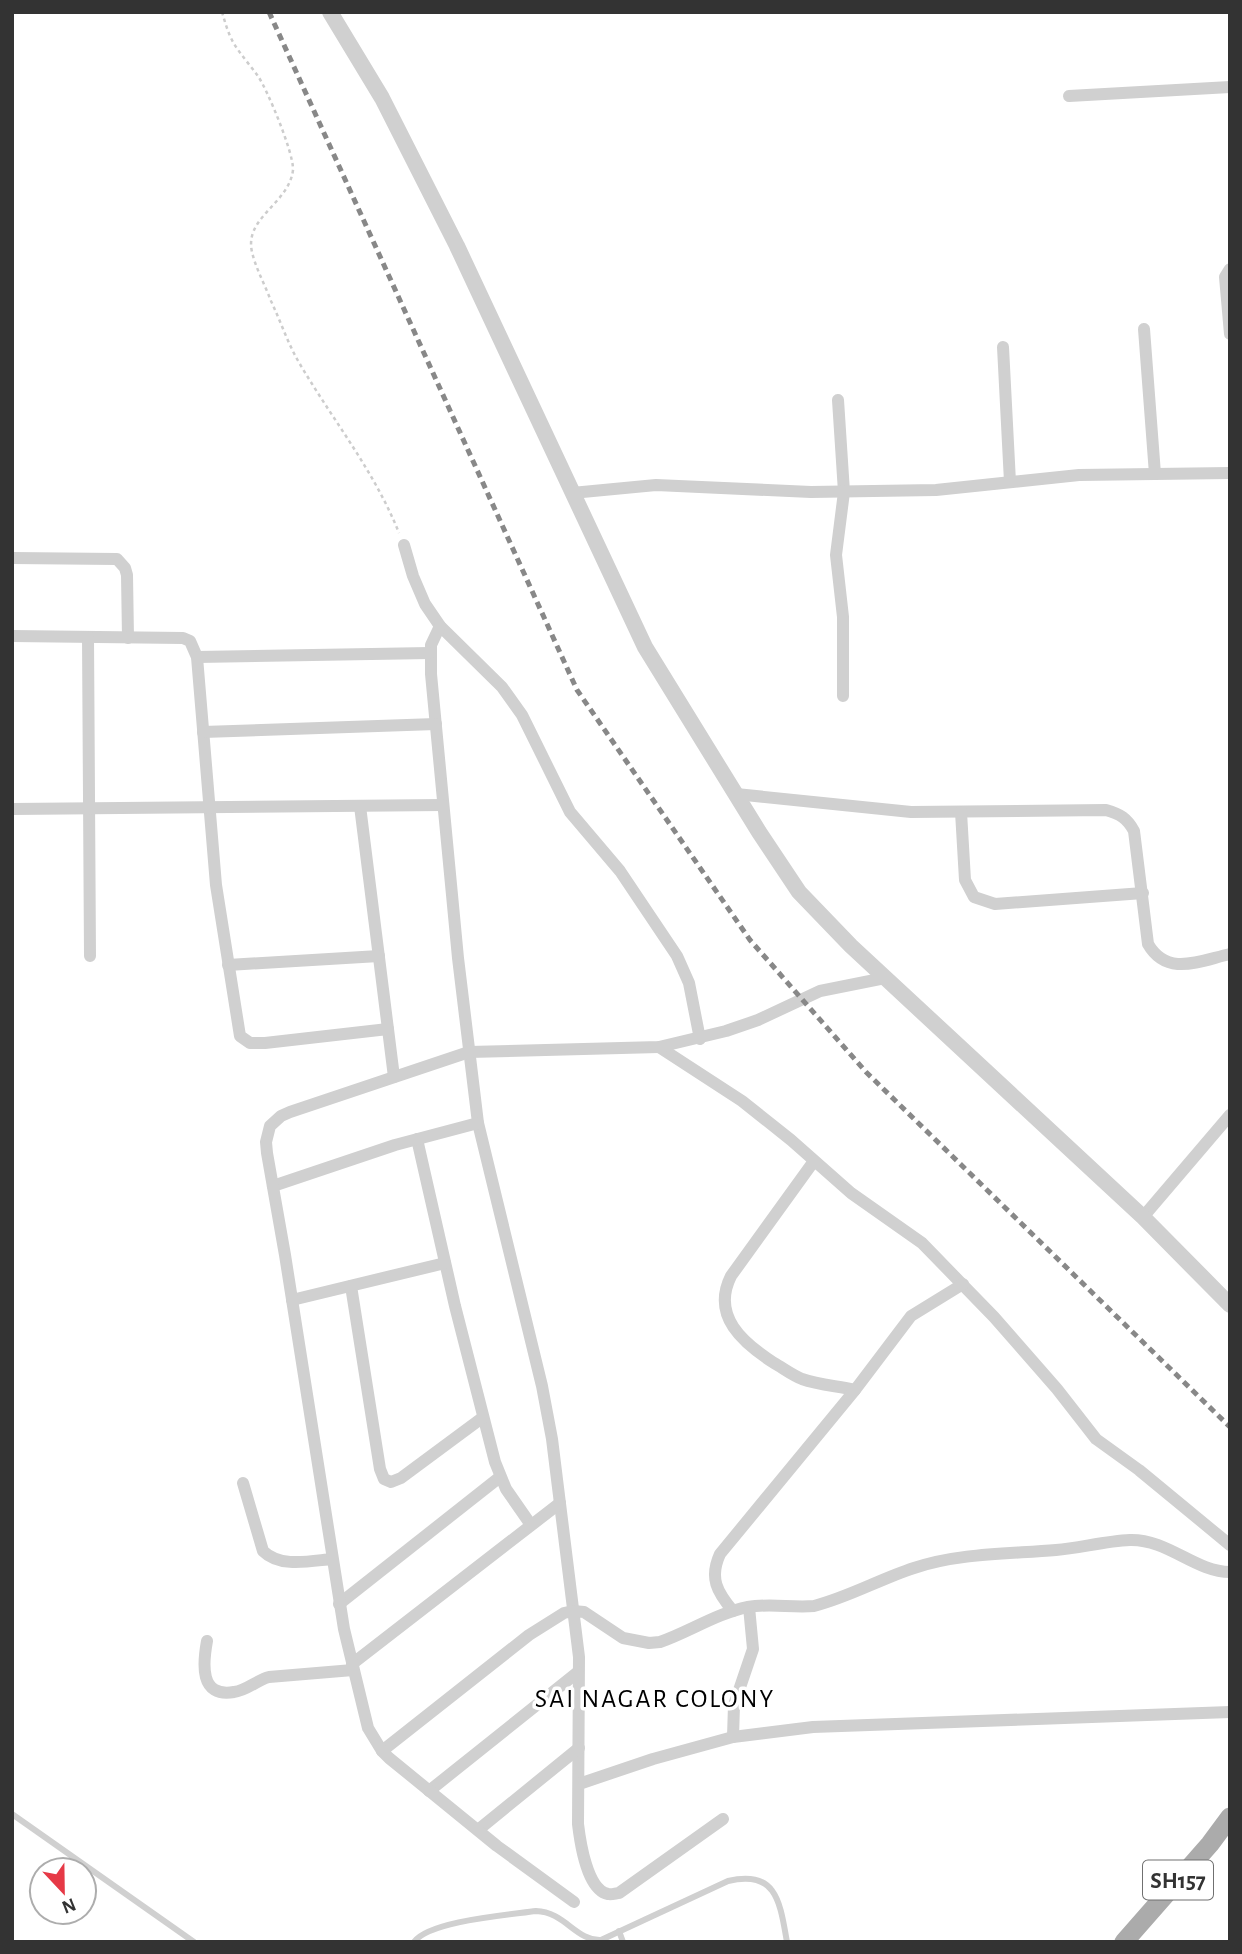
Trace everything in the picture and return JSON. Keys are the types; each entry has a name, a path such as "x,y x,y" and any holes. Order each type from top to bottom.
{"main road":[{"name":"SH157","path":"1124,1942 1210,1844 1230,1817"}],"street":[{"path":"330,12 382,98 457,246 645,647 799,892 821,917 885,978 1143,1217 1230,1305"},
{"path":"1069,96 1230,87"},
{"path":"1230,269 1226,277 1230,334"},
{"path":"1144,330 1155,474"},
{"path":"1003,347 1010,482"},
{"path":"838,400 844,492 836,555 843,617 843,696"},
{"path":"572,493 656,485 844,492 936,490 1079,475 1230,473"},
{"path":"404,545 425,604 440,626 502,687 522,715 570,812 620,871 671,946 689,983 700,1039"},
{"path":"12,558 117,559 127,575 128,638"},
{"path":"440,626 430,653 469,1052 478,1123 542,1386 552,1439 578,1672 578,1824 581,1848 588,1871 599,1889 608,1894 620,1893 723,1819"},
{"path":"12,636 183,638 190,641 197,657 216,885 240,1036 250,1043 388,1029"},
{"path":"88,637 90,956"},
{"path":"197,657 430,653"},
{"path":"203,732 436,724"},
{"path":"736,794 911,812 1106,810 1119,814 1129,821 1134,831 1148,944 1154,954 1164,963 1187,964 1230,954"},
{"path":"12,809 443,805"},
{"path":"360,806 394,1077"},
{"path":"961,812 965,880 974,897 995,904 1143,893"},
{"path":"228,965 379,956"},
{"path":"574,1902 429,1791 382,1751 368,1728 339,1604 266,1142 270,1126 290,1112 469,1052 659,1047 700,1039 758,1020 809,995 885,978"},
{"path":"659,1047 742,1101 868,1207 922,1243 1024,1351 1096,1439 1230,1545"},
{"path":"1143,1217 1230,1115"},
{"path":"273,1186 324,1167 478,1123"},
{"path":"417,1139 482,1418 500,1477 531,1525"},
{"path":"814,1160 731,1276 726,1287 726,1308 735,1331 770,1360 799,1378 855,1390"},
{"path":"292,1300 446,1263"},
{"path":"733,1611 719,1595 713,1580 720,1554 855,1390 911,1316 963,1284"},
{"path":"351,1286 384,1479 391,1482 401,1478 482,1418"},
{"path":"339,1604 500,1477"},
{"path":"243,1483 263,1551 268,1556 280,1561 332,1559"},
{"path":"207,1641 204,1674 212,1687 227,1692 242,1690 258,1680 270,1677 352,1667 560,1503"},
{"path":"382,1751 529,1635 573,1611 591,1615 623,1638 649,1643 680,1635 733,1611 749,1607 814,1606 941,1561 1129,1540 1149,1542 1205,1567 1230,1572"},
{"path":"733,1737 734,1705 753,1649 749,1607"},
{"path":"429,1791 578,1672"},
{"path":"579,1784 666,1755 733,1737 813,1727 1230,1712"},
{"path":"478,1830 579,1748"}],"lane":[{"path":"12,1814 194,1942"},
{"path":"414,1942 417,1937 434,1928 536,1911 551,1913 578,1932 593,1940 601,1940 728,1881 750,1878 760,1880 774,1892 781,1910 787,1942"},
{"path":"619,1931 623,1942"}],"path":[{"path":"222,12 232,40 259,78 269,99 291,157 293,170 284,193 257,222 251,235 252,250 259,272 295,356 377,482 404,545"}],"railway":[{"path":"269,12 577,690 750,940 866,1072 1230,1427"}],"district":[{"name":"SAI NAGAR COLONY","path":"655,1698"}]}
